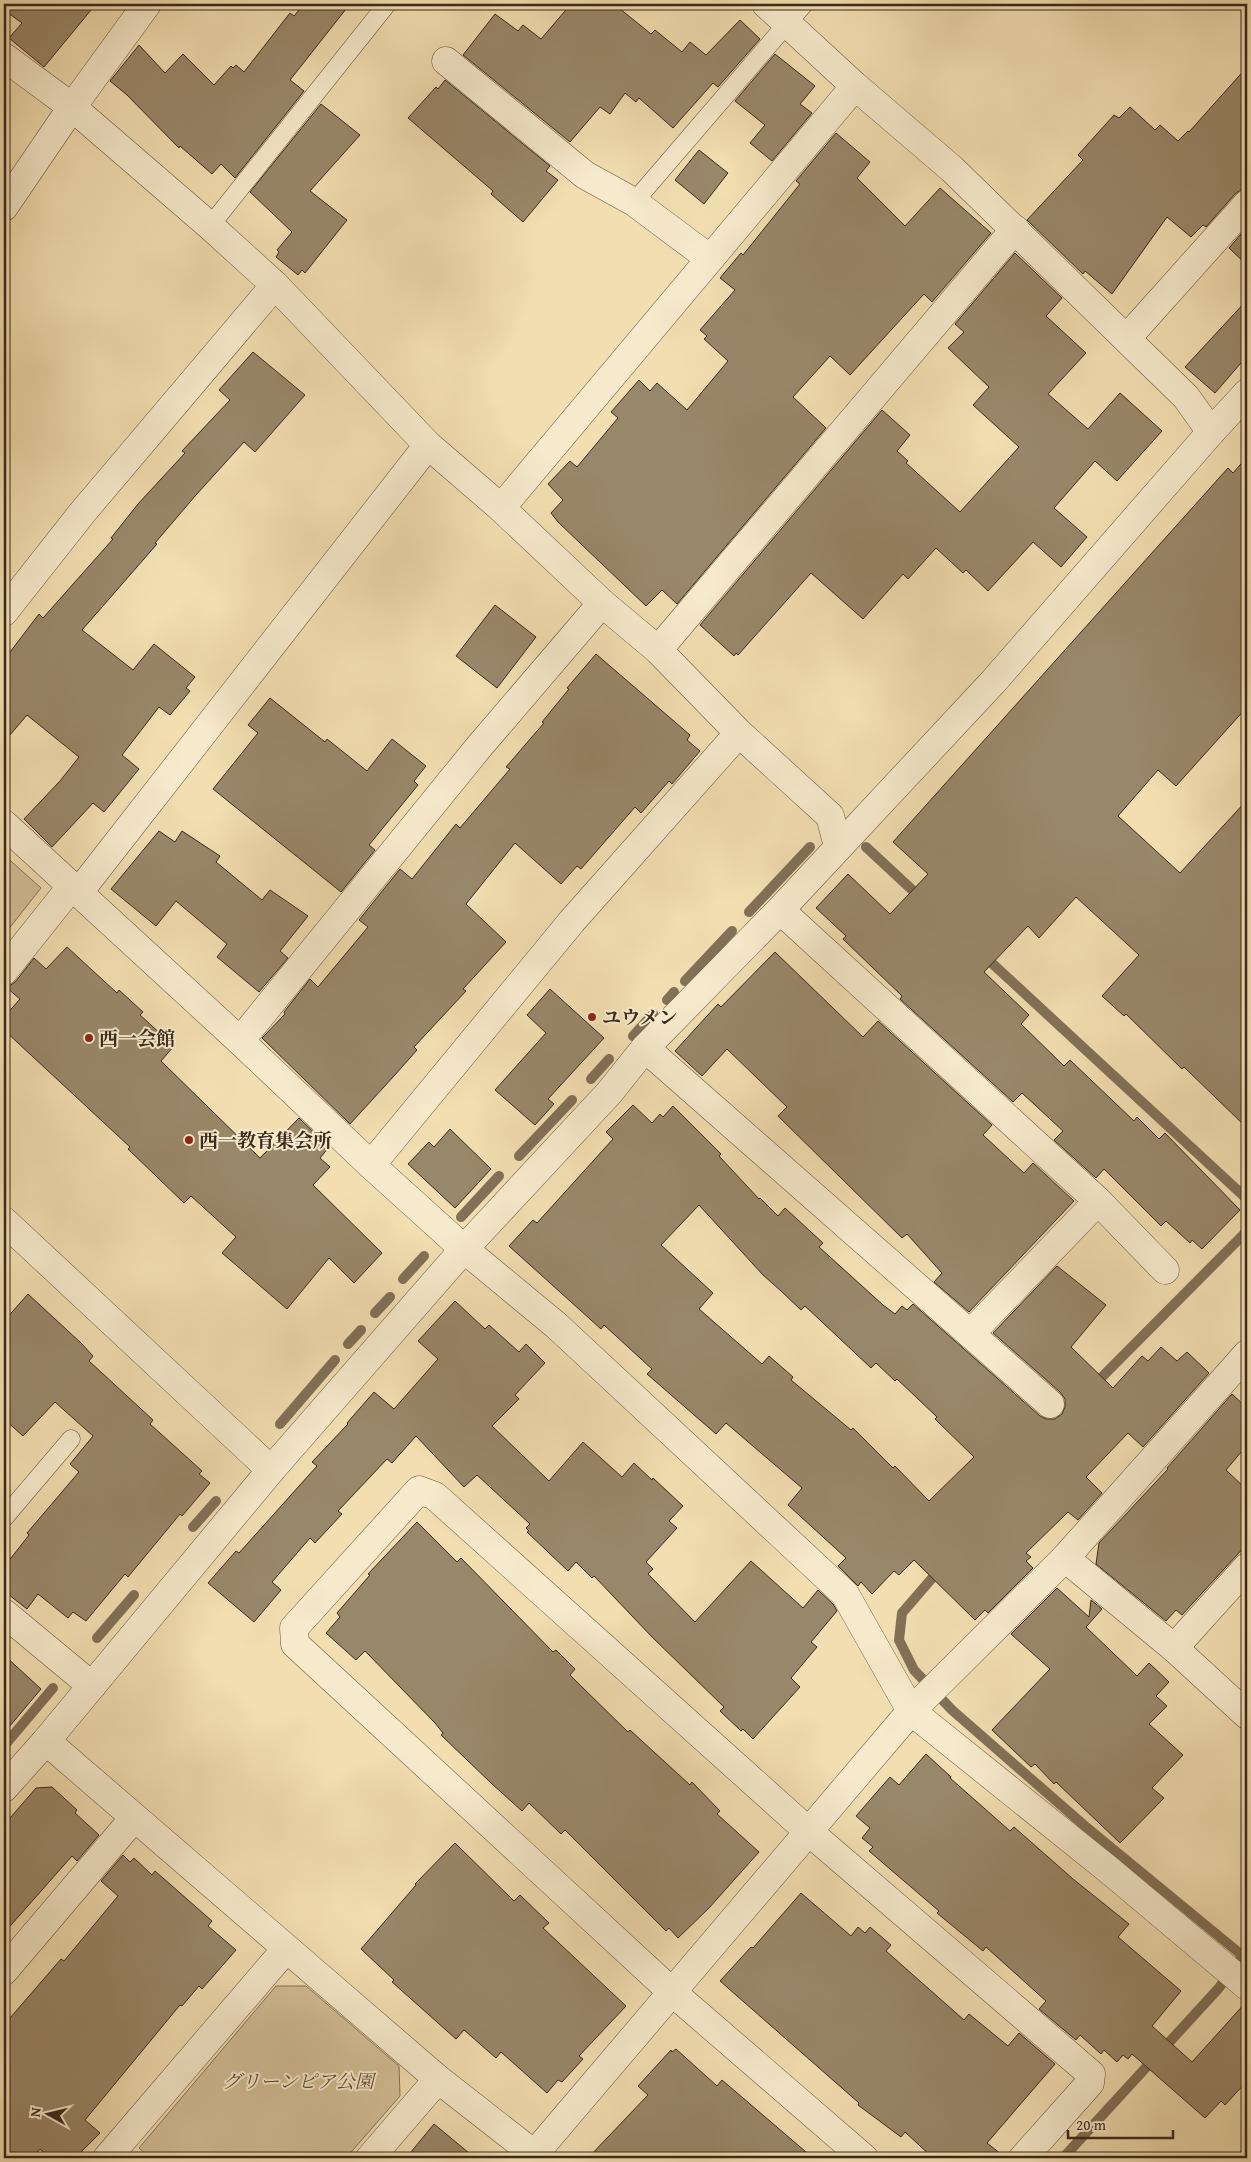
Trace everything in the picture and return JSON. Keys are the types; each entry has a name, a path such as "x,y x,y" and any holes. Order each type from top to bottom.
{"street":[{"path":"4,207 72,106 148,4"},
{"path":"766,4 796,14 855,86 952,169 1015,229 1186,397 1211,432"},
{"path":"4,57 72,106 210,226 274,285 428,445 501,508 602,603 658,650 740,733 830,816 838,846"},
{"path":"446,61 584,175 634,202 709,258"},
{"path":"501,508 855,86"},
{"path":"1127,338 1247,204"},
{"path":"658,650 1015,229"},
{"path":"4,612 82,513 274,285"},
{"path":"4,1788 46,1741 271,1470 464,1249 609,1093 645,1048 780,910 993,682 1247,393"},
{"path":"4,971 75,889 428,445"},
{"path":"240,1041 478,748 602,603"},
{"path":"371,1165 572,921 740,733"},
{"path":"4,824 240,1041 371,1165 464,1249 557,1326 845,1594 911,1711 1109,1870 1247,1986"},
{"path":"780,910 1098,1201 1165,1270"},
{"path":"645,1048 1050,1404"},
{"path":"970,1334 1098,1201"},
{"path":"4,1222 271,1470"},
{"path":"46,1741 438,2079 535,2157 672,1992 911,1711 1065,1558 1247,1354"},
{"path":"864,2158 672,1992 295,1644 294,1628 419,1490 435,1496 808,1831 1090,2074 1090,2083 1023,2158"},
{"path":"1065,1558 1174,1648 1247,1715"},
{"path":"1174,1648 1247,1567"},
{"path":"4,1613 92,1686"},
{"path":"4,1971 134,1818"},
{"path":"106,2158 286,1949"},
{"path":"370,2158 438,2079"}],"lane":[{"path":"210,226 386,4"},
{"path":"634,202 796,14"},
{"path":"4,1518 71,1439"}],"green space":[{"path":"4,855 41,888 4,935"},
{"name":"グリーンピア公園","path":"276,1986 306,1986 399,2066 400,2096 346,2158 150,2158 139,2148"}],"building":[{"path":"4,4 96,4 44,67 9,38 22,23 4,10"},
{"path":"304,4 350,4 290,80 304,91 235,178 221,164 212,174 180,146 179,148 127,95 110,81 139,45 165,73 183,54 214,85 231,66 233,68 236,65 244,72 290,13 294,16"},
{"path":"571,4 614,4 651,34 655,30 682,52 690,42 706,55 740,20 760,39 718,87 713,83 673,128 639,98 636,102 625,93 610,114 600,107 570,142 463,55 495,14 518,31 523,25 541,39"},
{"path":"775,54 815,86 800,104 812,113 772,161 750,143 765,125 735,101"},
{"path":"1247,67 1247,189 1242,189 1235,194 1206,227 1203,225 1191,237 1167,217 1112,294 1085,271 1083,274 1027,220 1083,160 1078,155 1114,115 1119,118 1130,107 1155,130 1160,125 1178,141 1189,132"},
{"path":"445,80 550,166 546,171 558,180 523,222 491,194 493,191 408,118 436,87 438,89"},
{"path":"321,104 360,135 310,191 347,220 305,273 302,270 298,275 276,257 279,252 277,250 292,232 250,192"},
{"path":"836,133 870,162 857,178 905,226 940,188 991,233 932,302 924,294 850,375 830,356 793,397 826,428 677,604 662,590 646,606 558,522 551,513 563,500 548,484 570,461 577,467 618,418 611,412 639,380 650,391 657,383 687,410 728,361 704,339 707,336 700,330 735,290 720,278 741,253 743,255 800,184 796,181"},
{"path":"699,150 728,173 704,204 675,180"},
{"path":"1247,227 1247,265 1229,248"},
{"path":"1015,253 1062,298 1046,316 1086,353 1048,394 1088,429 1120,393 1162,431 1117,481 1095,461 1054,508 1087,537 1061,567 1033,542 988,591 966,570 963,573 936,548 908,579 903,574 863,619 811,573 738,655 736,653 734,656 700,625 882,410 910,435 897,451 908,461 906,463 960,512 1019,447 973,405 989,387 948,348 964,332 955,324"},
{"path":"1247,300 1247,356 1215,393 1185,367"},
{"path":"253,352 305,395 255,452 244,442 196,495 155,543 157,544 82,630 133,670 154,644 195,677 186,688 190,691 170,715 159,707 122,755 139,769 104,812 93,803 52,847 24,819 60,781 79,757 27,715 4,742 4,660 39,614 43,618 113,539 111,538 138,504 185,453 182,451 230,400 219,390"},
{"path":"1247,457 1247,707 1176,786 1158,770 1118,816 1180,873 1247,800 1247,1128 1184,1067 1182,1069 1126,1014 1124,1016 1102,996 1139,955 1076,897 1039,938 1028,926 984,972 1029,1015 1021,1024 1064,1066 1070,1060 1134,1121 1137,1117 1159,1139 1165,1133 1240,1210 1202,1249 1192,1240 1190,1243 1166,1221 1161,1226 1104,1169 1096,1178 1054,1140 1063,1131 1022,1093 1013,1102 900,999 902,996 843,939 846,936 816,908 848,874 890,914 928,874 893,842 1228,468 1233,473"},
{"path":"495,605 536,637 497,688 456,656"},
{"path":"596,654 690,735 687,740 700,751 672,784 669,781 641,813 635,807 581,869 577,866 561,884 515,843 466,904 506,942 463,989 466,991 414,1047 417,1050 350,1124 262,1038 285,1014 284,1012 310,979 318,987 368,927 359,920 400,869 412,879 456,824 460,828 510,769 506,767 544,723 542,722 569,689 567,688"},
{"path":"270,698 325,742 327,739 367,771 392,739 426,766 414,781 418,785 369,845 375,850 341,892 213,789 258,733 248,725"},
{"path":"159,831 175,842 182,831 220,856 216,862 262,900 270,890 308,916 280,951 288,958 259,992 217,957 227,944 176,901 156,926 111,889"},
{"path":"67,947 117,993 119,990 143,1012 140,1015 174,1046 161,1061 260,1158 299,1118 329,1147 320,1158 330,1167 313,1185 382,1253 354,1283 329,1258 287,1309 222,1253 236,1237 191,1196 184,1203 128,1149 130,1147 4,1030 4,1017 20,999 7,988 16,981 34,958 46,969"},
{"path":"775,952 863,1037 878,1021 992,1125 983,1135 1024,1173 1033,1163 1074,1201 969,1312 934,1282 942,1273 907,1234 902,1238 778,1116 787,1107 727,1049 702,1076 675,1051 718,1004 721,1007"},
{"path":"550,989 604,1038 548,1099 554,1104 535,1125 495,1090 546,1033 527,1015"},
{"path":"633,1105 652,1123 660,1114 663,1117 673,1106 721,1154 719,1156 759,1199 778,1216 785,1208 823,1243 819,1247 883,1305 895,1314 902,1306 907,1310 913,1304 1040,1416 1046,1419 1055,1419 1062,1414 1065,1407 1065,1399 1060,1392 993,1333 1057,1266 1106,1305 1071,1347 1113,1388 1142,1356 1148,1361 1161,1347 1177,1361 1187,1352 1209,1373 1143,1447 1128,1433 1086,1477 1102,1493 1078,1520 1068,1512 1026,1553 1031,1557 1026,1561 1033,1568 988,1613 985,1610 975,1620 914,1560 899,1575 894,1571 872,1594 861,1582 858,1586 838,1566 846,1558 788,1505 802,1488 726,1423 716,1434 647,1374 652,1369 604,1325 601,1329 509,1246 533,1220 537,1223 613,1139 606,1132","holes":["699,1205 763,1275 801,1310 805,1306 871,1368 876,1363 895,1381 897,1379 937,1417 935,1419 974,1457 929,1501 895,1466 893,1468 853,1428 851,1430 791,1380 793,1377 769,1356 762,1364 699,1309 713,1293 661,1245"]},
{"path":"450,1129 491,1169 455,1208 408,1164 429,1142 434,1147"},
{"path":"28,1294 81,1343 93,1356 89,1361 153,1420 150,1424 202,1471 199,1474 210,1483 182,1516 180,1514 128,1577 125,1574 86,1621 73,1612 68,1618 38,1594 27,1609 4,1591 4,1567 29,1535 27,1533 79,1472 70,1464 93,1436 55,1402 23,1436 4,1419 4,1321"},
{"path":"455,1301 485,1329 489,1325 519,1352 526,1344 545,1363 515,1395 519,1399 492,1426 549,1481 583,1442 622,1477 634,1463 683,1506 669,1521 677,1528 646,1562 653,1569 648,1574 695,1622 751,1561 803,1608 818,1590 833,1604 837,1611 811,1642 817,1647 791,1678 800,1687 753,1739 743,1729 741,1731 720,1711 724,1707 652,1637 594,1576 592,1578 576,1562 568,1571 527,1532 529,1531 526,1528 530,1524 477,1475 464,1487 416,1436 392,1463 387,1459 338,1511 342,1514 315,1543 310,1538 272,1582 281,1590 254,1622 208,1583 236,1551 239,1553 317,1466 312,1462 348,1424 374,1392 394,1409 438,1359 418,1341"},
{"path":"1232,1394 1247,1408 1247,1445 1226,1470 1247,1490 1247,1544 1182,1615 1176,1610 1166,1621 1096,1564 1099,1543 1168,1469"},
{"path":"417,1522 457,1562 461,1558 553,1652 556,1650 575,1669 570,1675 580,1685 628,1732 630,1730 690,1785 692,1782 720,1811 717,1814 759,1852 709,1908 678,1938 669,1928 666,1931 565,1830 561,1834 529,1803 522,1811 491,1783 441,1735 443,1733 435,1723 365,1651 356,1660 326,1633 340,1617 337,1613 370,1575 368,1574"},
{"path":"1057,1588 1089,1617 1091,1600 1102,1609 1086,1627 1137,1676 1149,1663 1169,1682 1156,1696 1167,1706 1149,1724 1183,1755 1152,1788 1164,1798 1120,1843 1056,1782 1054,1784 1035,1764 1031,1767 992,1730 1050,1669 1011,1634"},
{"path":"4,1655 41,1689 4,1733"},
{"path":"926,1754 1010,1831 1014,1827 1073,1879 1129,1924 1118,1937 1181,1991 1152,2026 1192,2062 1247,2001 1247,2081 1225,2105 1221,2101 1205,2118 1132,2054 1128,2059 1123,2055 1117,2062 1104,2050 1101,2054 1080,2035 1076,2040 1039,2009 1046,2001 986,1947 983,1951 937,1913 939,1911 869,1851 873,1847 862,1838 870,1828 856,1816 890,1777 899,1785"},
{"path":"52,1787 77,1810 75,1813 99,1835 77,1861 72,1856 4,1933 4,1825 36,1788"},
{"path":"455,1843 514,1901 520,1895 549,1923 543,1928 626,2006 579,2056 583,2059 562,2082 558,2080 547,2093 501,2052 496,2058 464,2030 456,2039 392,1982 394,1980 361,1949 415,1884"},
{"path":"123,1855 130,1862 134,1858 152,1875 155,1871 212,1921 208,1926 236,1950 202,1989 199,1986 182,2006 180,2005 85,2120 100,2133 75,2158 50,2158 40,2149 32,2158 4,2158 4,2025 61,1959 64,1961 118,1896 101,1881"},
{"path":"801,1893 851,1936 858,1927 865,1933 870,1927 891,1945 886,1951 964,2020 969,2014 1008,2046 1019,2033 1055,2064 987,2143 1006,2158 933,2158 905,2132 901,2137 858,2105 859,2103 720,1981 751,1947 753,1948"},
{"path":"676,2049 717,2086 722,2080 813,2158 588,2158 648,2095 638,2086 671,2050 672,2052"},
{"path":"434,2124 475,2158 406,2158"}],"waterway":[{"path":"749,912 810,847"},
{"path":"866,847 922,899"},
{"path":"685,981 732,931"},
{"path":"982,954 1247,1199"},
{"path":"667,1000 674,992"},
{"path":"633,1036 653,1014"},
{"path":"591,1079 609,1059"},
{"path":"519,1156 572,1100"},
{"path":"461,1217 499,1176"},
{"path":"1092,1387 1247,1231"},
{"path":"403,1279 424,1256"},
{"path":"375,1313 390,1297"},
{"path":"348,1344 361,1330"},
{"path":"280,1424 335,1360"},
{"path":"193,1527 216,1501"},
{"path":"940,1569 902,1613 899,1640 914,1670 952,1710 1085,1826 1243,1956 1218,1989 1063,2158"},
{"path":"97,1638 134,1595"},
{"path":"4,1746 53,1688"}],"place":[{"name":"ユウメン","path":"592,1017"},
{"name":"西一会館","path":"89,1038"},
{"name":"西一教育集会所","path":"189,1140"}]}
